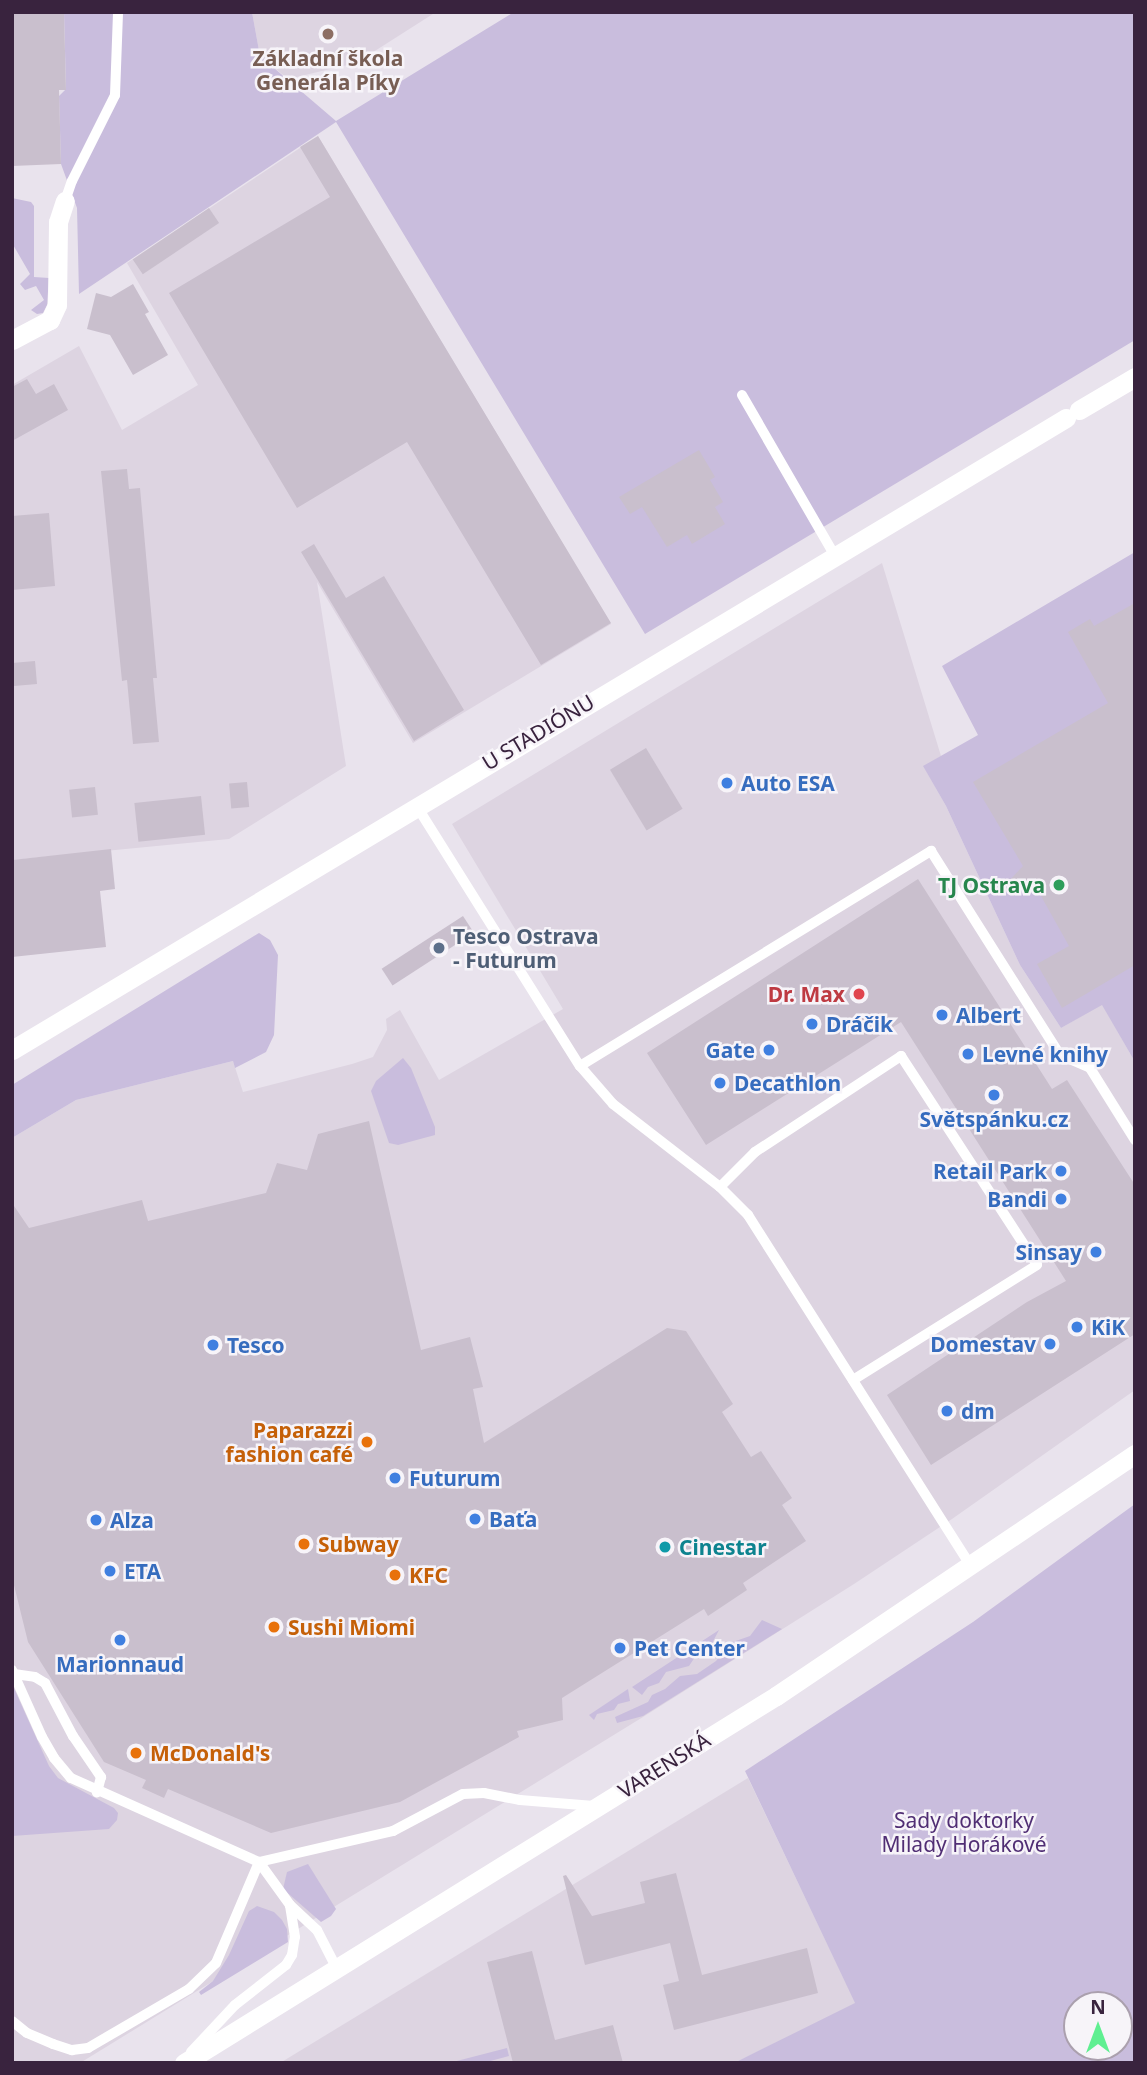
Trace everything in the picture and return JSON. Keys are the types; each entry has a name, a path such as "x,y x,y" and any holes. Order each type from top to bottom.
{"street":[{"path":"12,340 50,320 57,305 58,222 65,201"},
{"name":"U STADIÓNU","path":"12,1050 1135,377"},
{"name":"VARENSKÁ","path":"182,2063 776,1696 1135,1454"}],"lane":[{"path":"65,201 72,181 115,95 118,12"},
{"path":"741,395 835,555"},
{"path":"416,806 580,1066 613,1104 720,1187 748,1215 970,1565"},
{"path":"580,1066 930,851 1060,1055 1090,1068 1135,1140"},
{"path":"720,1187 755,1152 901,1056 1037,1265 853,1380"},
{"path":"13,1672 35,1677 45,1683 73,1736 102,1777 97,1791"},
{"path":"13,1672 54,1758 71,1778 259,1862 289,1905 317,1930 336,1967"},
{"path":"259,1862 393,1831 463,1794 484,1793 520,1800 599,1806"},
{"path":"12,2021 27,2033 53,2045 72,2050 88,2048 189,1989 216,1963 259,1862"},
{"path":"182,2063 234,2005 286,1965 292,1955 295,1937 289,1905"}],"shaded area":[{"name":"Základní škola Generála Píky","path":"252,12 436,12 356,63 288,79 260,56"},
{"path":"318,136 611,624 413,743 317,582 346,766 229,839 12,860 12,385 79,346 122,430 198,385 127,263"},
{"path":"882,563 941,756 924,767 946,806 1020,965 1061,1028 1102,1004 1135,1062 1135,1390 952,1519 854,1584 80,2063 12,2063 12,1138 76,1100 233,1061 243,1092 352,1064 373,1057 387,1030 386,1019 400,1010 439,1080 563,1009 452,824"},
{"path":"748,1778 856,2004 734,2063 280,2063"}],"green space":[{"path":"64,12 252,12 260,56 336,121 514,12 1135,12 1135,340 645,634 336,122 79,294 77,208 61,164 59,96 66,89"},
{"path":"12,198 31,202 34,206 34,277 49,278 47,305 43,313 37,314 31,310 44,300 36,286 25,290 20,284 30,274 12,243"},
{"name":"TJ Ostrava","path":"1135,552 1135,1062 1102,1005 1061,1028 1020,965 946,806 923,766 978,735 942,666"},
{"path":"259,933 270,940 278,955 274,1035 266,1052 235,1068 233,1061 76,1100 12,1138 12,1085"},
{"path":"403,1058 411,1068 435,1127 435,1135 398,1145 389,1143 371,1091 376,1081"},
{"name":"Sady doktorky Milady Horákové","path":"1135,1504 1135,2063 734,2063 855,2003 745,1771 973,1622"},
{"path":"762,1620 782,1629 643,1716 617,1723 615,1717 648,1702 652,1695 665,1689 680,1676 697,1674 716,1661 730,1643 750,1636"},
{"path":"719,1630 707,1653 695,1657 689,1666 666,1672 659,1683 648,1687 642,1695 632,1687"},
{"path":"12,1684 49,1766 58,1778 114,1808 118,1813 117,1820 109,1829 12,1836"},
{"path":"628,1689 630,1701 618,1704 614,1710 597,1714 594,1720 589,1715"},
{"path":"308,1864 336,1909 321,1922 283,1889 287,1872"},
{"path":"257,1906 274,1912 282,1920 287,1929 288,1942 201,1995 199,1992 213,1981 229,1955 249,1911"},
{"path":"507,2048 509,2056 483,2063 449,2063"}],"building":[{"path":"64,12 66,90 59,90 61,164 12,166 12,13"},
{"path":"318,136 611,623 541,665 407,442 297,508 169,293 330,197 300,147"},
{"path":"209,208 219,223 143,274 133,259"},
{"path":"133,284 149,312 145,314 168,355 133,375 110,335 87,329 96,293 111,297"},
{"path":"27,379 36,394 54,384 68,410 12,441 12,387"},
{"path":"699,450 715,477 710,480 723,502 715,507 725,524 692,544 687,535 667,547 642,507 630,514 619,497"},
{"path":"127,469 129,489 140,488 157,678 153,678 159,742 133,744 127,680 122,681 101,471"},
{"path":"49,513 55,586 12,590 12,516"},
{"path":"314,544 346,598 384,576 464,710 414,741 301,552"},
{"path":"1135,603 1135,965 1062,1008 1037,964 1069,946 1032,880 1005,885 1023,866 973,782 1108,703 1068,632 1090,619 1094,626"},
{"path":"35,661 37,684 14,686 12,663"},
{"path":"646,748 683,809 647,830 610,770"},
{"path":"247,782 249,807 231,808 229,784"},
{"path":"95,787 98,815 72,818 69,790"},
{"path":"201,796 205,835 138,842 134,803"},
{"path":"111,849 115,889 100,891 106,947 12,957 12,860"},
{"name":"Retail Park","path":"918,879 1052,1089 1067,1080 1135,1185 1135,1334 931,1465 887,1395 1027,1302 1066,1281 901,1022 706,1145 647,1053"},
{"path":"463,916 474,933 393,986 382,969"},
{"name":"Futurum","path":"369,1121 421,1350 470,1337 483,1387 473,1389 484,1443 667,1328 686,1331 733,1404 722,1412 751,1457 761,1451 792,1498 782,1505 806,1541 743,1583 747,1590 708,1616 704,1609 562,1698 563,1720 517,1731 519,1737 400,1802 271,1833 168,1789 164,1798 142,1788 146,1780 104,1762 28,1642 12,1577 12,1203 29,1228 142,1200 148,1221 266,1193 277,1163 307,1170 318,1134"},
{"path":"676,1873 702,1975 807,1948 818,1993 674,2030 663,1985 679,1981 670,1943 585,1965 563,1876 566,1875 592,1916 645,1903 640,1882"},
{"path":"532,1951 555,2040 613,2025 623,2063 513,2063 487,1962"}],"place":[{"name":"Základní škola Generála Píky","path":"328,34"},
{"name":"Auto ESA","path":"727,783"},
{"name":"TJ Ostrava","path":"1059,885"},
{"name":"Tesco Ostrava - Futurum","path":"439,948"},
{"name":"Dr. Max","path":"859,994"},
{"name":"Albert","path":"942,1015"},
{"name":"Dráčik","path":"812,1024"},
{"name":"Gate","path":"769,1050"},
{"name":"Levné knihy","path":"968,1054"},
{"name":"Decathlon","path":"720,1083"},
{"name":"Světspánku.cz","path":"994,1095"},
{"name":"Retail Park","path":"1061,1171"},
{"name":"Bandi","path":"1061,1199"},
{"name":"Sinsay","path":"1096,1252"},
{"name":"KiK","path":"1077,1327"},
{"name":"Domestav","path":"1050,1344"},
{"name":"Tesco","path":"213,1345"},
{"name":"dm","path":"947,1411"},
{"name":"Paparazzi fashion café","path":"367,1442"},
{"name":"Futurum","path":"395,1478"},
{"name":"Baťa","path":"475,1519"},
{"name":"Alza","path":"96,1520"},
{"name":"Subway","path":"304,1544"},
{"name":"Cinestar","path":"665,1547"},
{"name":"ETA","path":"110,1571"},
{"name":"KFC","path":"395,1575"},
{"name":"Sushi Miomi","path":"274,1627"},
{"name":"Marionnaud","path":"120,1640"},
{"name":"Pet Center","path":"620,1648"},
{"name":"McDonald's","path":"136,1753"}]}
